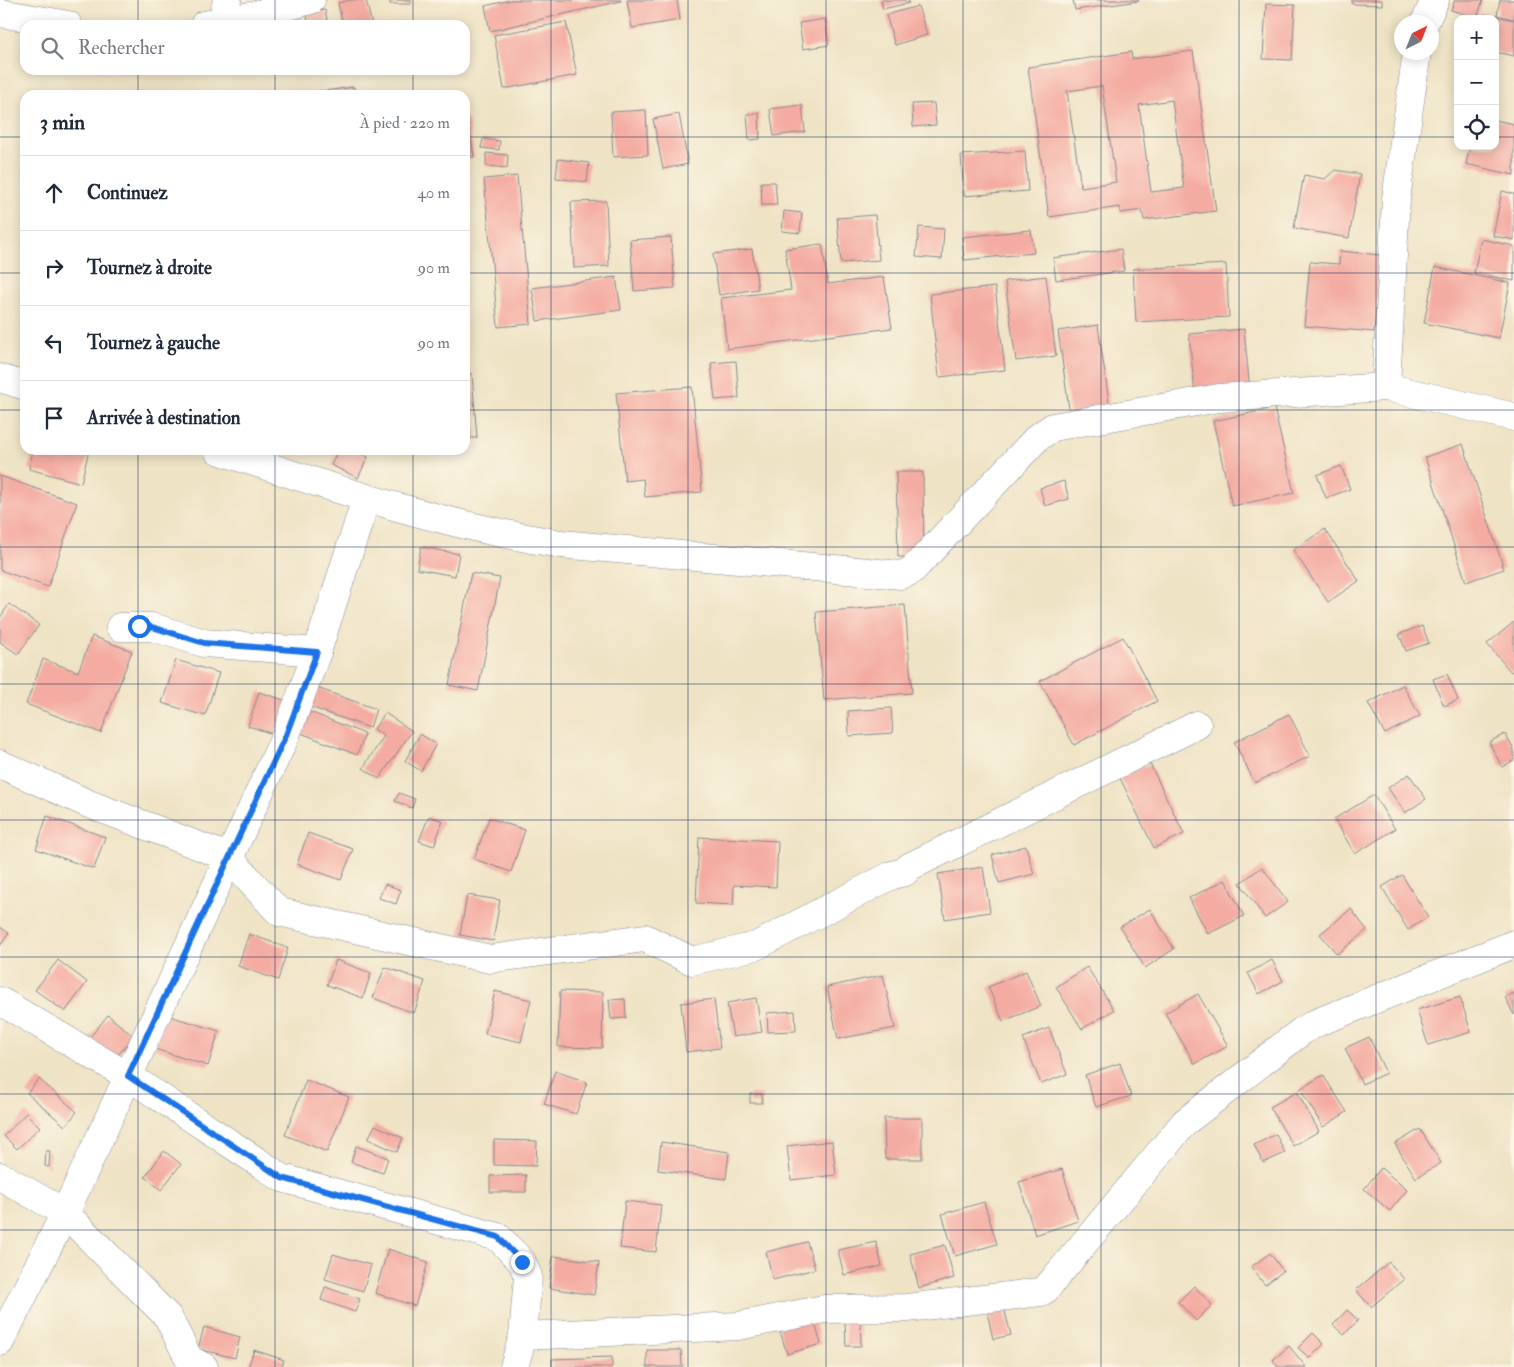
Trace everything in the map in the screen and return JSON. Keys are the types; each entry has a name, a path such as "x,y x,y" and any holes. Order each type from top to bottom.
{"street":[{"path":"218,15 255,15 311,0"},
{"path":"1428,15 1435,0"},
{"path":"0,13 40,20"},
{"path":"1386,387 1396,199 1416,60"},
{"path":"0,378 20,384"},
{"path":"233,455 366,499 526,539 561,544 901,575 911,571 1038,438 1053,427 1220,398 1386,387 1514,417"},
{"path":"0,1342 65,1213 286,735 317,652 366,499"},
{"path":"120,627 152,627 204,643 317,652"},
{"path":"0,764 89,804 228,857 279,912 490,959 645,938 692,961 756,946 892,875 905,872 909,867 1197,726"},
{"path":"524,1336 738,1326 824,1309 907,1308 1041,1292 1052,1282 1185,1122 1302,1031 1316,1023 1514,944"},
{"path":"0,1001 128,1076 282,1178 498,1237 522,1262 528,1276 524,1336 514,1367"},
{"path":"0,1176 65,1213 168,1316 189,1359 204,1367"}],"building":[{"path":"351,0 366,0 371,20 342,20 338,3"},
{"path":"390,0 411,0 411,4 390,4"},
{"path":"510,0 621,1 490,31 485,6"},
{"path":"627,0 677,0 680,20 632,28"},
{"path":"881,0 908,0 909,3 883,9"},
{"path":"1073,0 1138,0 1139,1 1075,10"},
{"path":"1352,0 1382,0 1382,5 1352,4"},
{"path":"1455,0 1483,0 1478,15 1467,15 1451,10"},
{"path":"1500,0 1514,0 1514,19 1497,15"},
{"path":"1266,4 1295,5 1292,60 1263,59"},
{"path":"918,6 927,35 895,45 886,15"},
{"path":"325,10 327,20 308,20 307,13"},
{"path":"1499,17 1514,20 1514,56 1499,53"},
{"path":"825,19 829,45 803,49 799,23"},
{"path":"566,22 577,75 504,89 494,35"},
{"path":"1193,51 1216,211 1144,220 1142,210 1120,213 1120,207 1049,217 1028,67 1131,52 1132,59","holes":["1102,86 1116,182 1081,187 1067,91","1172,100 1184,188 1151,192 1139,105"]},
{"path":"354,87 354,90 332,90"},
{"path":"934,103 936,125 913,127 912,104"},
{"path":"802,105 805,132 774,136 770,109"},
{"path":"646,110 648,155 613,157 611,112"},
{"path":"759,113 760,139 749,140 747,114"},
{"path":"679,114 688,164 663,169 653,119"},
{"path":"1499,121 1514,124 1514,175 1466,164 1469,150 1499,150"},
{"path":"470,132 474,157 470,157"},
{"path":"483,139 500,141 499,150 481,148"},
{"path":"1025,151 1028,191 964,196 961,155"},
{"path":"486,153 508,155 507,168 486,166"},
{"path":"558,159 589,163 587,182 556,178"},
{"path":"1335,170 1360,174 1349,238 1294,228 1304,175 1325,179"},
{"path":"517,176 531,324 498,327 484,179"},
{"path":"761,182 775,182 777,205 762,205"},
{"path":"1502,191 1514,194 1514,240 1493,236"},
{"path":"606,201 609,266 574,268 571,202"},
{"path":"784,211 802,213 800,233 782,231"},
{"path":"875,215 879,260 841,263 837,218"},
{"path":"919,227 944,229 942,259 916,257"},
{"path":"1031,230 1034,253 964,260 962,237"},
{"path":"671,237 675,288 634,291 630,240"},
{"path":"1481,239 1514,246 1514,281 1474,273"},
{"path":"822,244 828,284 884,277 892,328 727,349 721,298 791,290 785,249"},
{"path":"752,249 758,289 719,295 713,254"},
{"path":"1121,249 1124,271 1056,280 1053,258"},
{"path":"1340,251 1381,255 1374,332 1304,326 1310,262 1339,264"},
{"path":"1226,264 1229,317 1136,322 1133,269"},
{"path":"1435,267 1510,283 1499,338 1424,323"},
{"path":"1046,276 1056,356 1016,361 1005,281"},
{"path":"616,277 621,310 537,321 532,288"},
{"path":"995,287 1005,370 939,377 930,294"},
{"path":"1098,325 1110,410 1070,416 1058,331"},
{"path":"1244,329 1250,391 1195,396 1189,334"},
{"path":"736,361 739,398 715,400 711,363"},
{"path":"470,374 472,374 477,438 470,438"},
{"path":"692,387 702,492 645,497 643,479 625,481 616,393"},
{"path":"1274,408 1294,493 1232,506 1213,421"},
{"path":"1463,444 1504,569 1466,582 1425,457"},
{"path":"32,455 88,455 81,483 29,469"},
{"path":"336,455 363,455 368,457 358,478 331,465"},
{"path":"1341,466 1350,489 1326,498 1317,475"},
{"path":"896,472 923,472 924,557 898,557"},
{"path":"0,476 77,503 48,587 0,570"},
{"path":"1064,481 1069,499 1045,506 1040,488"},
{"path":"1325,529 1359,581 1328,602 1293,550"},
{"path":"421,547 459,554 455,576 417,569"},
{"path":"471,573 500,578 478,691 449,685"},
{"path":"9,604 39,625 18,654 0,642 0,618"},
{"path":"905,605 912,693 824,700 816,612"},
{"path":"1514,622 1514,670 1511,672 1487,644"},
{"path":"1422,626 1429,643 1406,651 1399,634"},
{"path":"92,636 132,651 101,733 26,704 43,659 78,672"},
{"path":"1123,637 1157,701 1074,745 1040,681"},
{"path":"176,660 219,673 205,716 162,703"},
{"path":"1447,674 1458,700 1444,706 1433,679"},
{"path":"1403,685 1420,716 1385,734 1368,703"},
{"path":"317,688 376,709 370,728 310,707"},
{"path":"259,692 287,701 276,735 248,726"},
{"path":"891,708 893,733 849,736 848,711"},
{"path":"310,712 365,734 357,755 301,733"},
{"path":"385,713 412,731 379,779 363,768 384,736 374,729"},
{"path":"1289,714 1310,756 1255,783 1234,742"},
{"path":"420,734 436,744 421,771 405,761"},
{"path":"1505,734 1514,750 1514,760 1502,767 1489,742"},
{"path":"1150,764 1184,834 1154,848 1120,778"},
{"path":"1409,774 1426,799 1405,813 1388,788"},
{"path":"399,793 415,799 412,808 395,801"},
{"path":"1374,795 1395,829 1355,854 1334,819"},
{"path":"47,816 105,837 94,869 36,849"},
{"path":"429,816 443,821 434,846 419,841"},
{"path":"489,818 525,830 511,872 474,859"},
{"path":"308,833 353,849 341,880 297,864"},
{"path":"699,837 778,841 776,887 734,885 733,905 696,903"},
{"path":"1026,846 1034,874 999,883 992,855"},
{"path":"983,867 990,912 945,919 938,874"},
{"path":"1262,867 1288,902 1265,918 1240,883"},
{"path":"1402,875 1428,917 1408,930 1382,887"},
{"path":"1225,880 1244,916 1208,934 1189,898"},
{"path":"385,884 401,890 396,904 379,898"},
{"path":"467,895 500,900 493,941 460,935"},
{"path":"1150,909 1174,949 1145,968 1120,927"},
{"path":"1351,909 1367,930 1337,954 1320,934"},
{"path":"0,927 9,933 0,946"},
{"path":"249,934 288,948 278,980 238,966"},
{"path":"58,960 87,982 65,1012 35,990"},
{"path":"336,960 371,973 363,998 327,985"},
{"path":"1272,960 1283,981 1259,994 1248,973"},
{"path":"385,967 425,981 414,1013 373,998"},
{"path":"1087,967 1114,1010 1082,1029 1056,987"},
{"path":"1026,971 1041,1006 1003,1021 988,987"},
{"path":"883,975 895,1028 838,1039 827,987"},
{"path":"495,991 531,1000 521,1042 485,1034"},
{"path":"560,991 603,992 602,1048 558,1047"},
{"path":"1514,993 1514,1015 1505,997"},
{"path":"1198,994 1228,1046 1195,1064 1165,1013"},
{"path":"1460,997 1471,1032 1428,1045 1417,1010"},
{"path":"756,998 762,1032 733,1037 727,1003"},
{"path":"625,999 626,1018 611,1019 609,1000"},
{"path":"714,999 720,1048 686,1052 681,1003"},
{"path":"795,1011 796,1031 768,1032 767,1013"},
{"path":"108,1015 133,1036 112,1063 86,1042"},
{"path":"166,1015 219,1031 208,1066 155,1049"},
{"path":"1049,1028 1067,1074 1041,1084 1023,1038"},
{"path":"1369,1037 1386,1073 1362,1084 1345,1048"},
{"path":"1120,1063 1131,1096 1096,1107 1085,1075"},
{"path":"555,1071 587,1082 576,1114 544,1104"},
{"path":"1323,1075 1347,1112 1323,1127 1300,1089"},
{"path":"39,1079 77,1112 65,1126 27,1093"},
{"path":"306,1080 349,1097 327,1152 285,1135"},
{"path":"1297,1092 1319,1131 1293,1146 1270,1107"},
{"path":"750,1094 762,1094 762,1103 750,1103"},
{"path":"26,1113 40,1127 17,1149 4,1136"},
{"path":"884,1118 922,1118 922,1159 885,1159"},
{"path":"375,1125 403,1138 397,1152 368,1139"},
{"path":"1420,1129 1441,1163 1416,1178 1395,1144"},
{"path":"1276,1134 1285,1153 1263,1163 1254,1145"},
{"path":"494,1140 537,1141 536,1166 494,1165"},
{"path":"832,1141 836,1175 791,1180 787,1146"},
{"path":"661,1142 729,1152 726,1179 658,1170"},
{"path":"356,1146 388,1158 383,1173 351,1162"},
{"path":"46,1151 50,1151 49,1167 45,1166"},
{"path":"164,1151 181,1164 161,1190 145,1177"},
{"path":"1381,1168 1407,1190 1390,1211 1364,1189"},
{"path":"1062,1169 1078,1221 1035,1235 1019,1182"},
{"path":"526,1175 526,1192 490,1192 490,1176"},
{"path":"625,1201 661,1205 656,1252 620,1248"},
{"path":"984,1202 997,1244 955,1256 942,1214"},
{"path":"807,1242 815,1269 773,1280 766,1252"},
{"path":"876,1242 882,1266 844,1275 838,1250"},
{"path":"945,1245 954,1278 919,1288 910,1254"},
{"path":"388,1249 428,1262 415,1306 375,1293"},
{"path":"1270,1253 1283,1271 1265,1285 1251,1267"},
{"path":"333,1254 371,1265 363,1291 325,1279"},
{"path":"553,1256 599,1262 594,1295 549,1288"},
{"path":"1389,1262 1404,1279 1371,1307 1356,1290"},
{"path":"1194,1286 1212,1305 1196,1321 1178,1302"},
{"path":"325,1287 360,1299 355,1312 321,1300"},
{"path":"1004,1308 1011,1335 993,1339 987,1312"},
{"path":"1347,1310 1358,1320 1344,1335 1333,1325"},
{"path":"813,1317 821,1344 787,1354 779,1328"},
{"path":"860,1320 861,1346 846,1346 845,1321"},
{"path":"204,1327 240,1337 235,1358 198,1349"},
{"path":"1313,1333 1324,1344 1310,1358 1298,1348"},
{"path":"1289,1346 1306,1367 1278,1367 1273,1360"},
{"path":"254,1350 284,1360 282,1367 248,1367"},
{"path":"647,1350 681,1350 682,1367 647,1367"},
{"path":"612,1357 612,1367 552,1367 552,1359"}],"route":[{"path":"139,626 152,627 204,643 317,652 286,735 128,1076 282,1178 498,1237 522,1262"}]}
